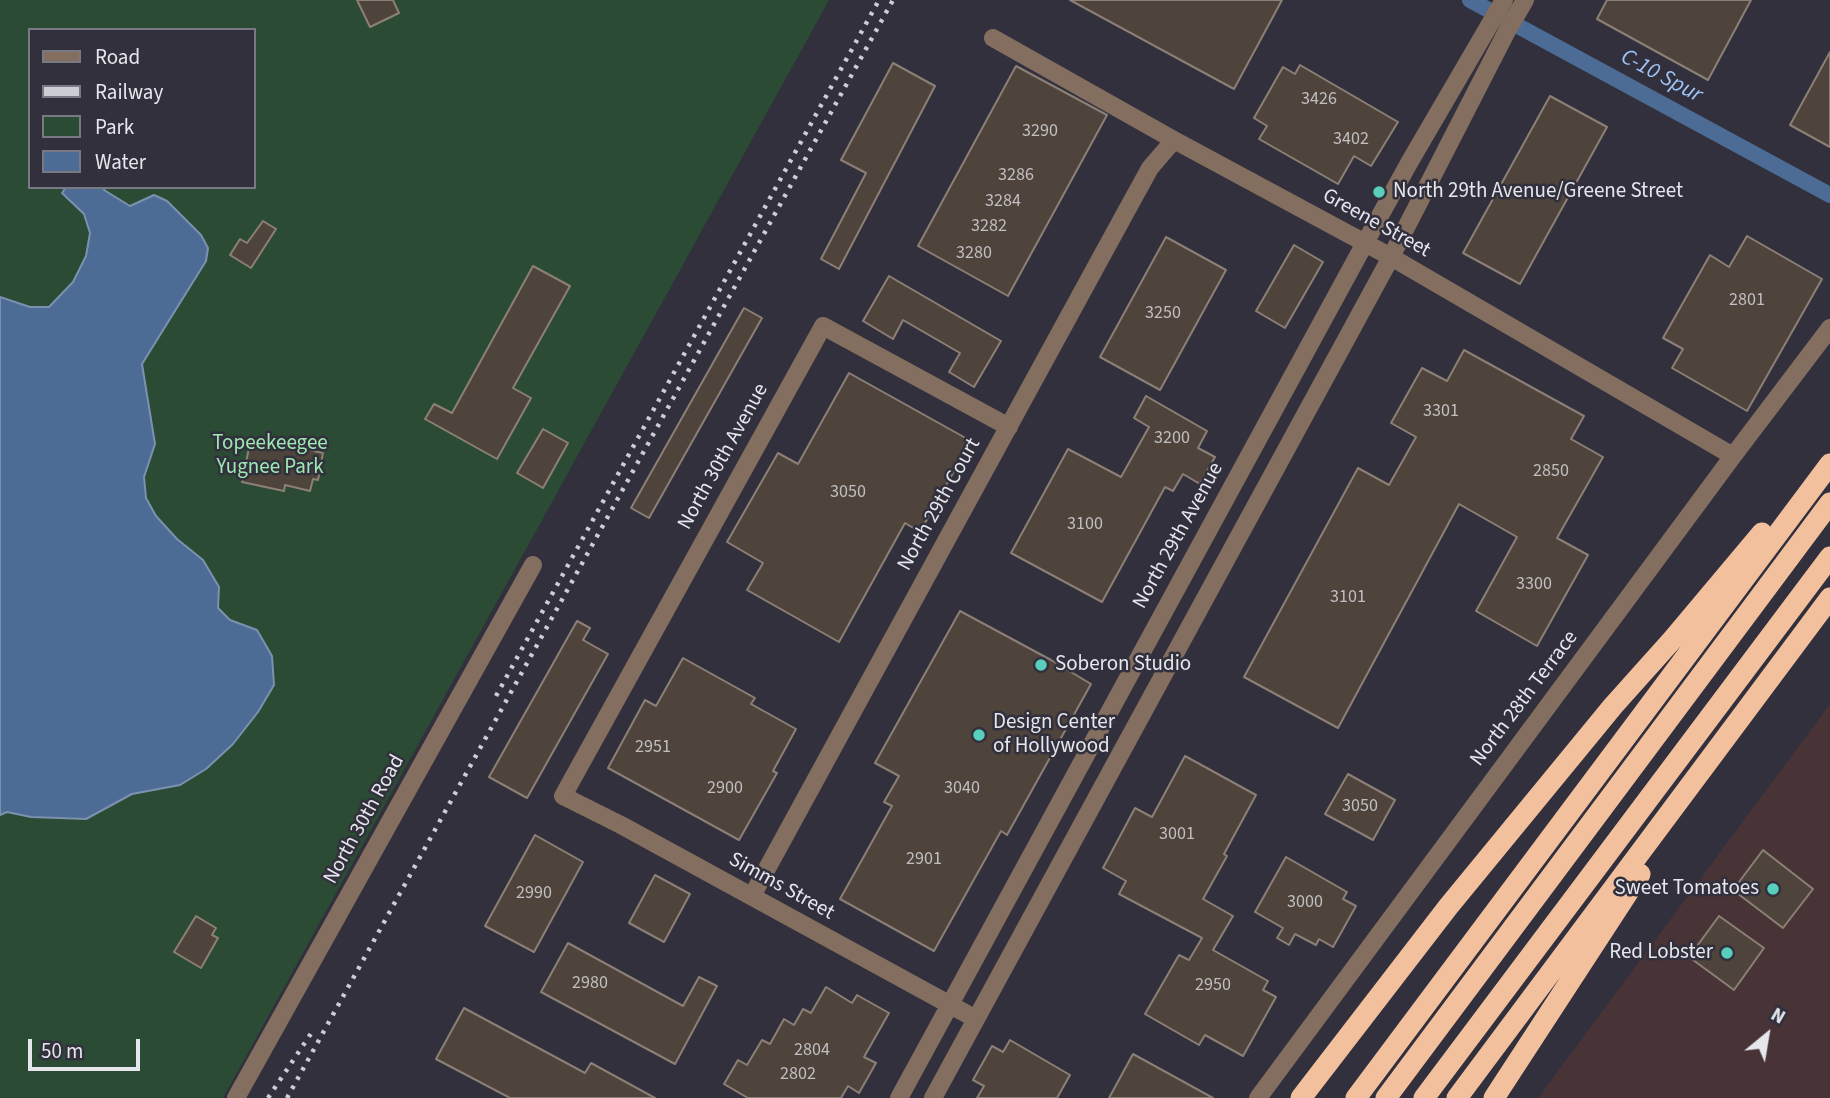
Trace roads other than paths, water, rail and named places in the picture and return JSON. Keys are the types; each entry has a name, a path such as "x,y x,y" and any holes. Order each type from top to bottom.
{"highway":[{"path":"1356,1098 1830,464"},
{"path":"1301,1098 1448,907 1613,706 1772,520 1806,496"},
{"path":"1386,1098 1830,503"},
{"path":"1424,1098 1830,557"},
{"path":"1457,1098 1830,598"},
{"path":"1494,1098 1752,700"}],"street":[{"name":"North 29th Avenue","path":"933,1098 1391,257 1512,4"},
{"name":"North 29th Avenue","path":"899,1098 1409,163 1499,28"},
{"name":"Greene Street","path":"993,38 1174,140 1391,257 1733,456"},
{"name":"North 29th Court","path":"752,896 1150,168 1174,140"},
{"name":"North 30th Avenue","path":"563,796 823,326 1009,427"},
{"name":"North 28th Terrace","path":"1258,1098 1830,328"},
{"name":"North 30th Road","path":"236,1098 533,565"},
{"name":"Simms Street","path":"563,796 976,1019"}],"water":[{"path":"65,189 104,189 130,206 154,195 167,201 201,235 208,248 206,261 142,364 155,444 144,477 146,498 156,516 177,539 203,560 219,587 218,608 230,620 257,630 272,656 274,685 258,712 233,744 206,769 180,785 132,794 86,819 31,817 7,812 0,815 0,297 30,307 49,307 73,282 86,256 90,233 84,214 62,193"}],"waterway":[{"name":"C-10 Spur","path":"1470,0 1830,195"}],"railway":[{"path":"496,696 879,0"},
{"path":"287,1098 893,0"},
{"path":"268,1098 312,1032"}],"place":[{"name":"North 29th Avenue/Greene Street","path":"1379,192"},
{"name":"Soberon Studio","path":"1041,665"},
{"name":"Design Center of Hollywood","path":"979,735"},
{"name":"Sweet Tomatoes","path":"1773,889"},
{"name":"Red Lobster","path":"1727,953"}],"park label":[{"name":"Topeekeegee Yugnee Park","path":"270,456"}]}
